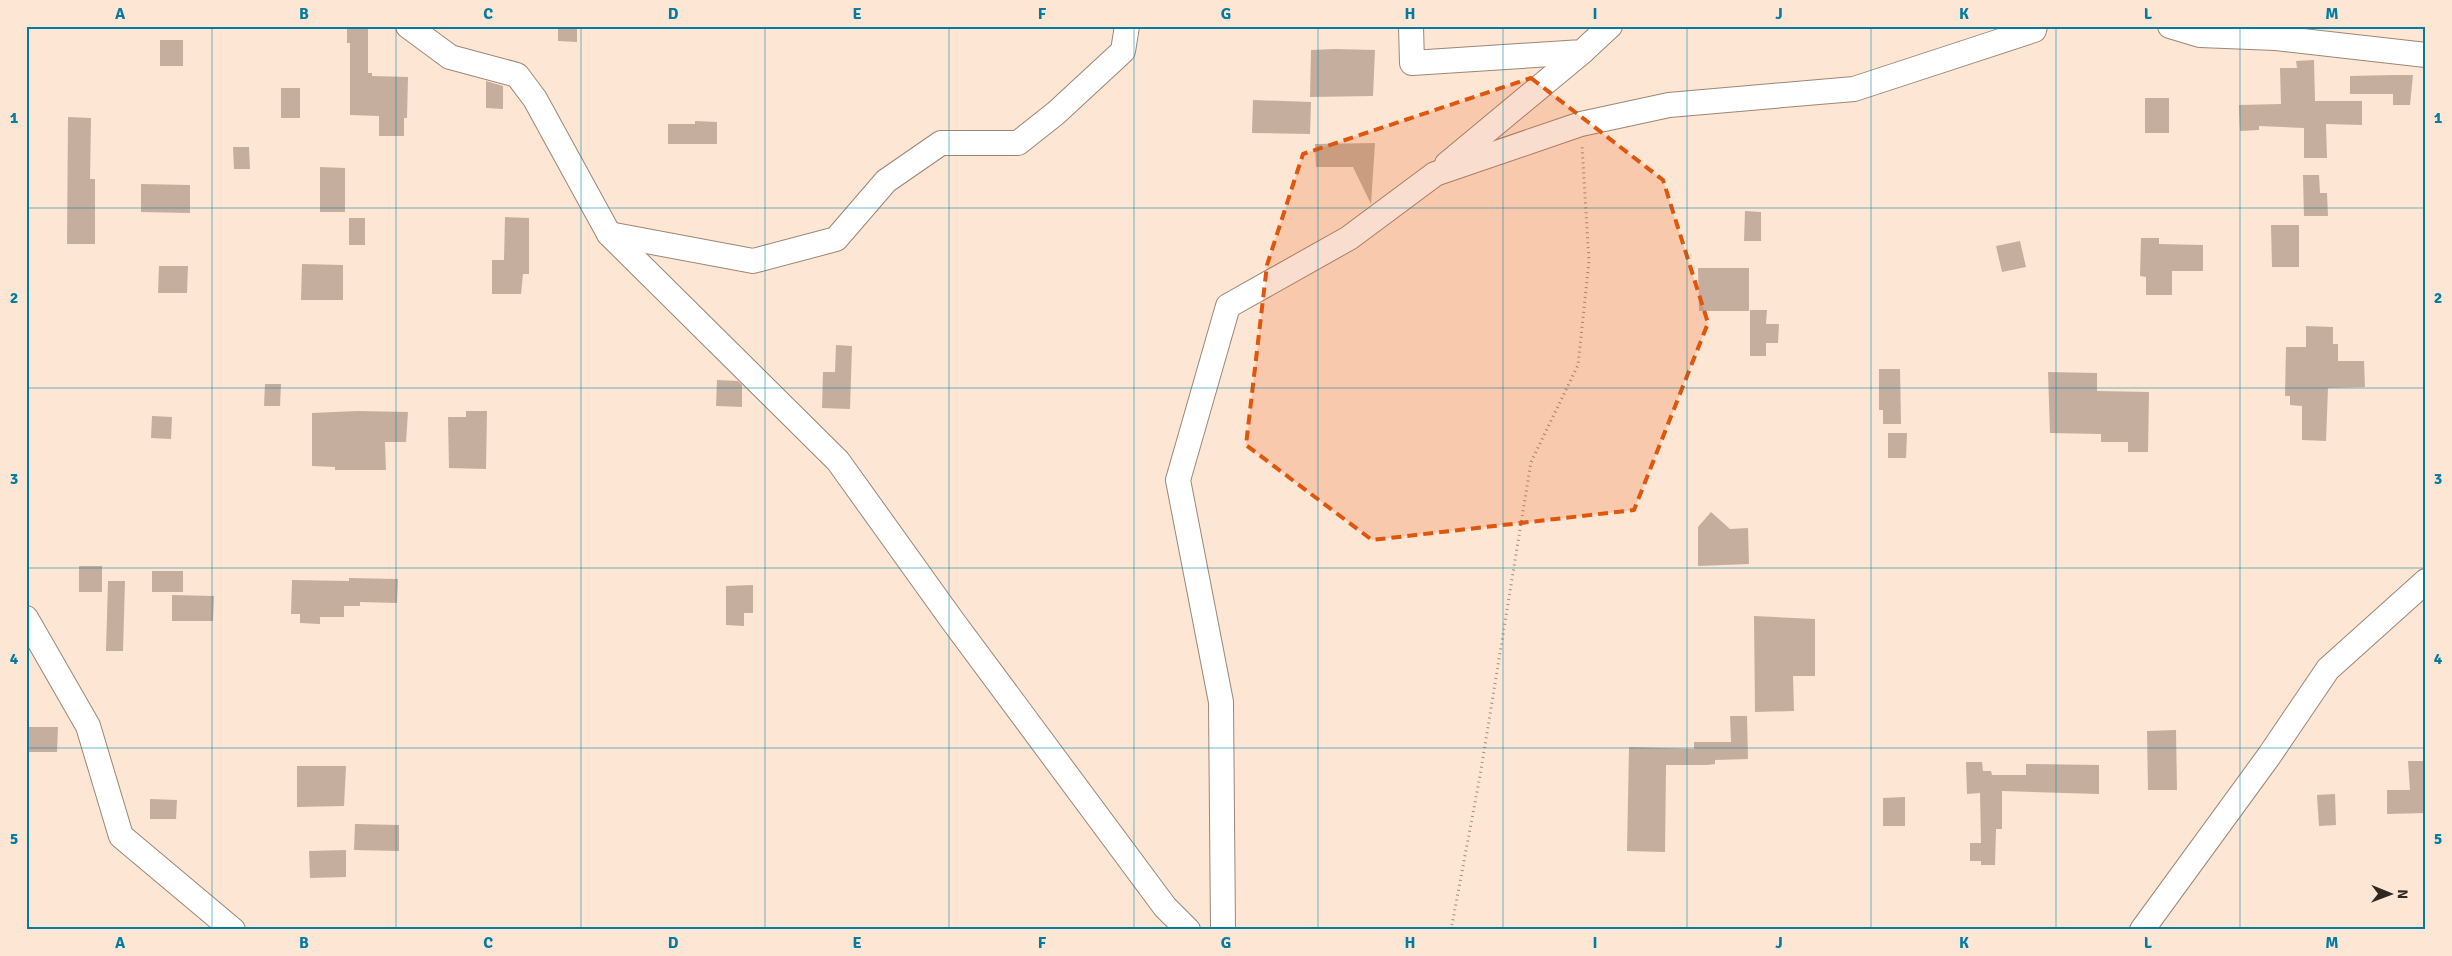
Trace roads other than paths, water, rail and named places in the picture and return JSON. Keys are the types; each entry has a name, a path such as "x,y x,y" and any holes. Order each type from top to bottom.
{"street":[{"path":"408,26 450,56 517,74 534,99 609,234 838,461 958,628 1148,883 1188,930"},
{"path":"609,234 753,261 836,239 886,181 941,143 1018,143 1056,113 1123,51 1127,26"},
{"path":"1411,26 1412,63 1582,52"},
{"path":"1223,930 1221,702 1178,480 1228,306 1349,238 1435,174 1582,52 1610,26"},
{"path":"1435,174 1581,124 1669,105 1854,89 2034,30 2035,26"},
{"path":"2170,26 2200,35 2283,32 2426,56"},
{"path":"2142,930 2269,756 2328,668 2426,581"},
{"path":"26,618 88,726 121,836 233,930"}]}
